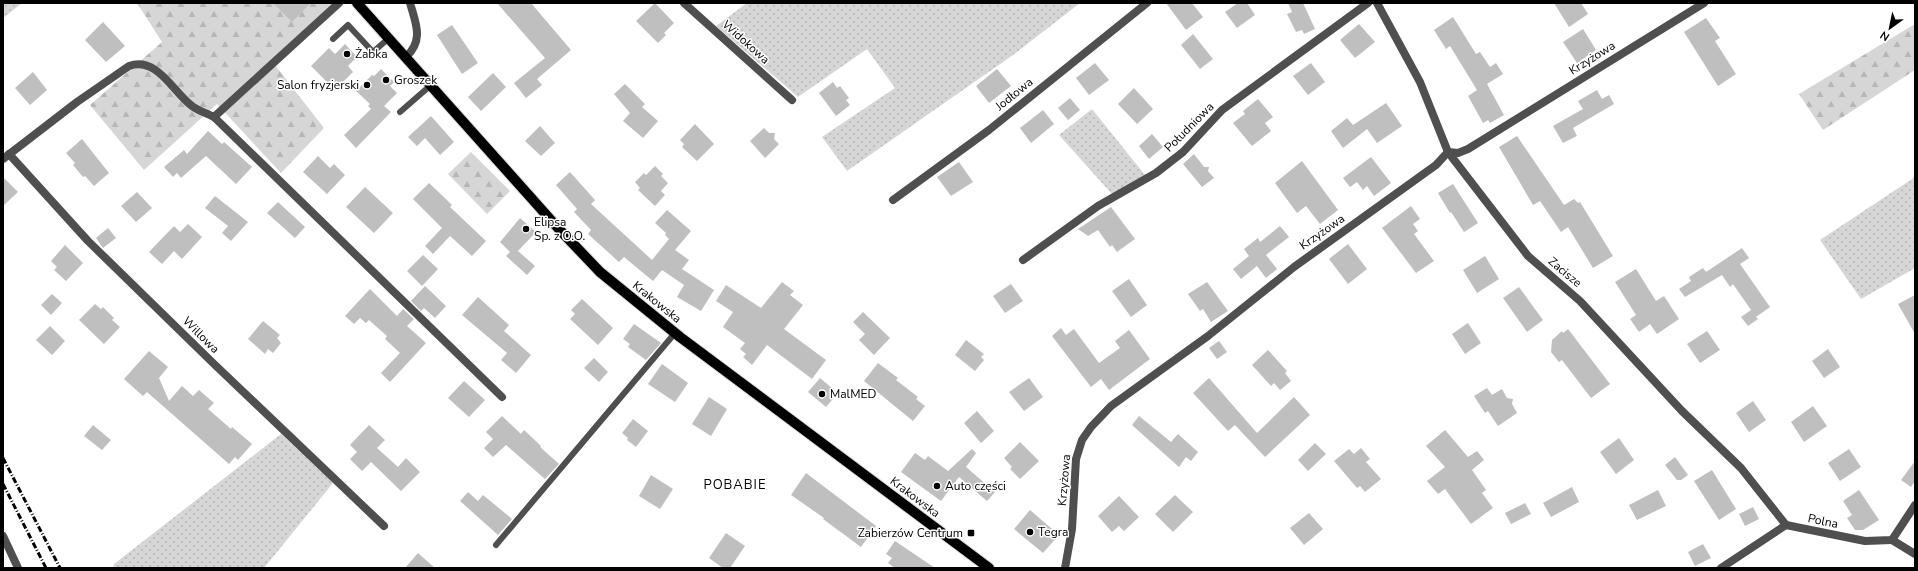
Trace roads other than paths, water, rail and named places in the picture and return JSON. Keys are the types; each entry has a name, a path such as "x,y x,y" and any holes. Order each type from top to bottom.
{"main road":[{"name":"Krakowska","path":"357,3 579,251 634,301 989,568"}],"street":[{"path":"214,117 339,3 346,3"},
{"path":"406,57 413,50 416,42 417,29 410,3"},
{"name":"Widokowa","path":"684,3 792,100"},
{"name":"Jodłowa","path":"893,200 989,130 1147,3"},
{"name":"Południowa","path":"1022,260 1098,206 1156,173 1183,152 1222,110 1368,3"},
{"name":"Zacisze","path":"1377,3 1420,82 1448,152 1528,256 1580,301 1682,411 1741,468 1786,525"},
{"name":"Krzyżowa","path":"1065,568 1072,529 1076,459 1079,446 1091,427 1111,406 1208,336 1294,267 1436,165 1448,152 1458,153 1468,149 1704,3"},
{"name":"Willowa","path":"384,526 212,363 88,241 6,157 77,102 129,66 137,63 144,63 160,74 192,106 214,117 502,397"},
{"path":"1915,505 1892,540 1915,554"},
{"path":"1721,568 1786,525"},
{"name":"Polna","path":"1786,525 1864,541 1892,540"},
{"path":"3,536 18,568"}],"lane":[{"path":"333,39 348,25 373,52 389,38"},
{"path":"400,112 431,85"},
{"path":"496,545 675,333"}],"railway":[{"path":"3,458 60,568"},
{"path":"3,484 46,568"}],"place":[{"name":"Żabka","path":"347,54"},
{"name":"Groszek","path":"386,80"},
{"name":"Salon fryzjerski","path":"367,85"},
{"name":"Elipsa Sp. z O.O.","path":"526,229"},
{"name":"MalMED","path":"822,394"},
{"name":"Auto części","path":"937,486"},
{"name":"Tegra","path":"1030,532"},
{"name":"Zabierzów Centrum","path":"971,533"}],"district":[{"name":"POBABIE","path":"735,485"}]}
